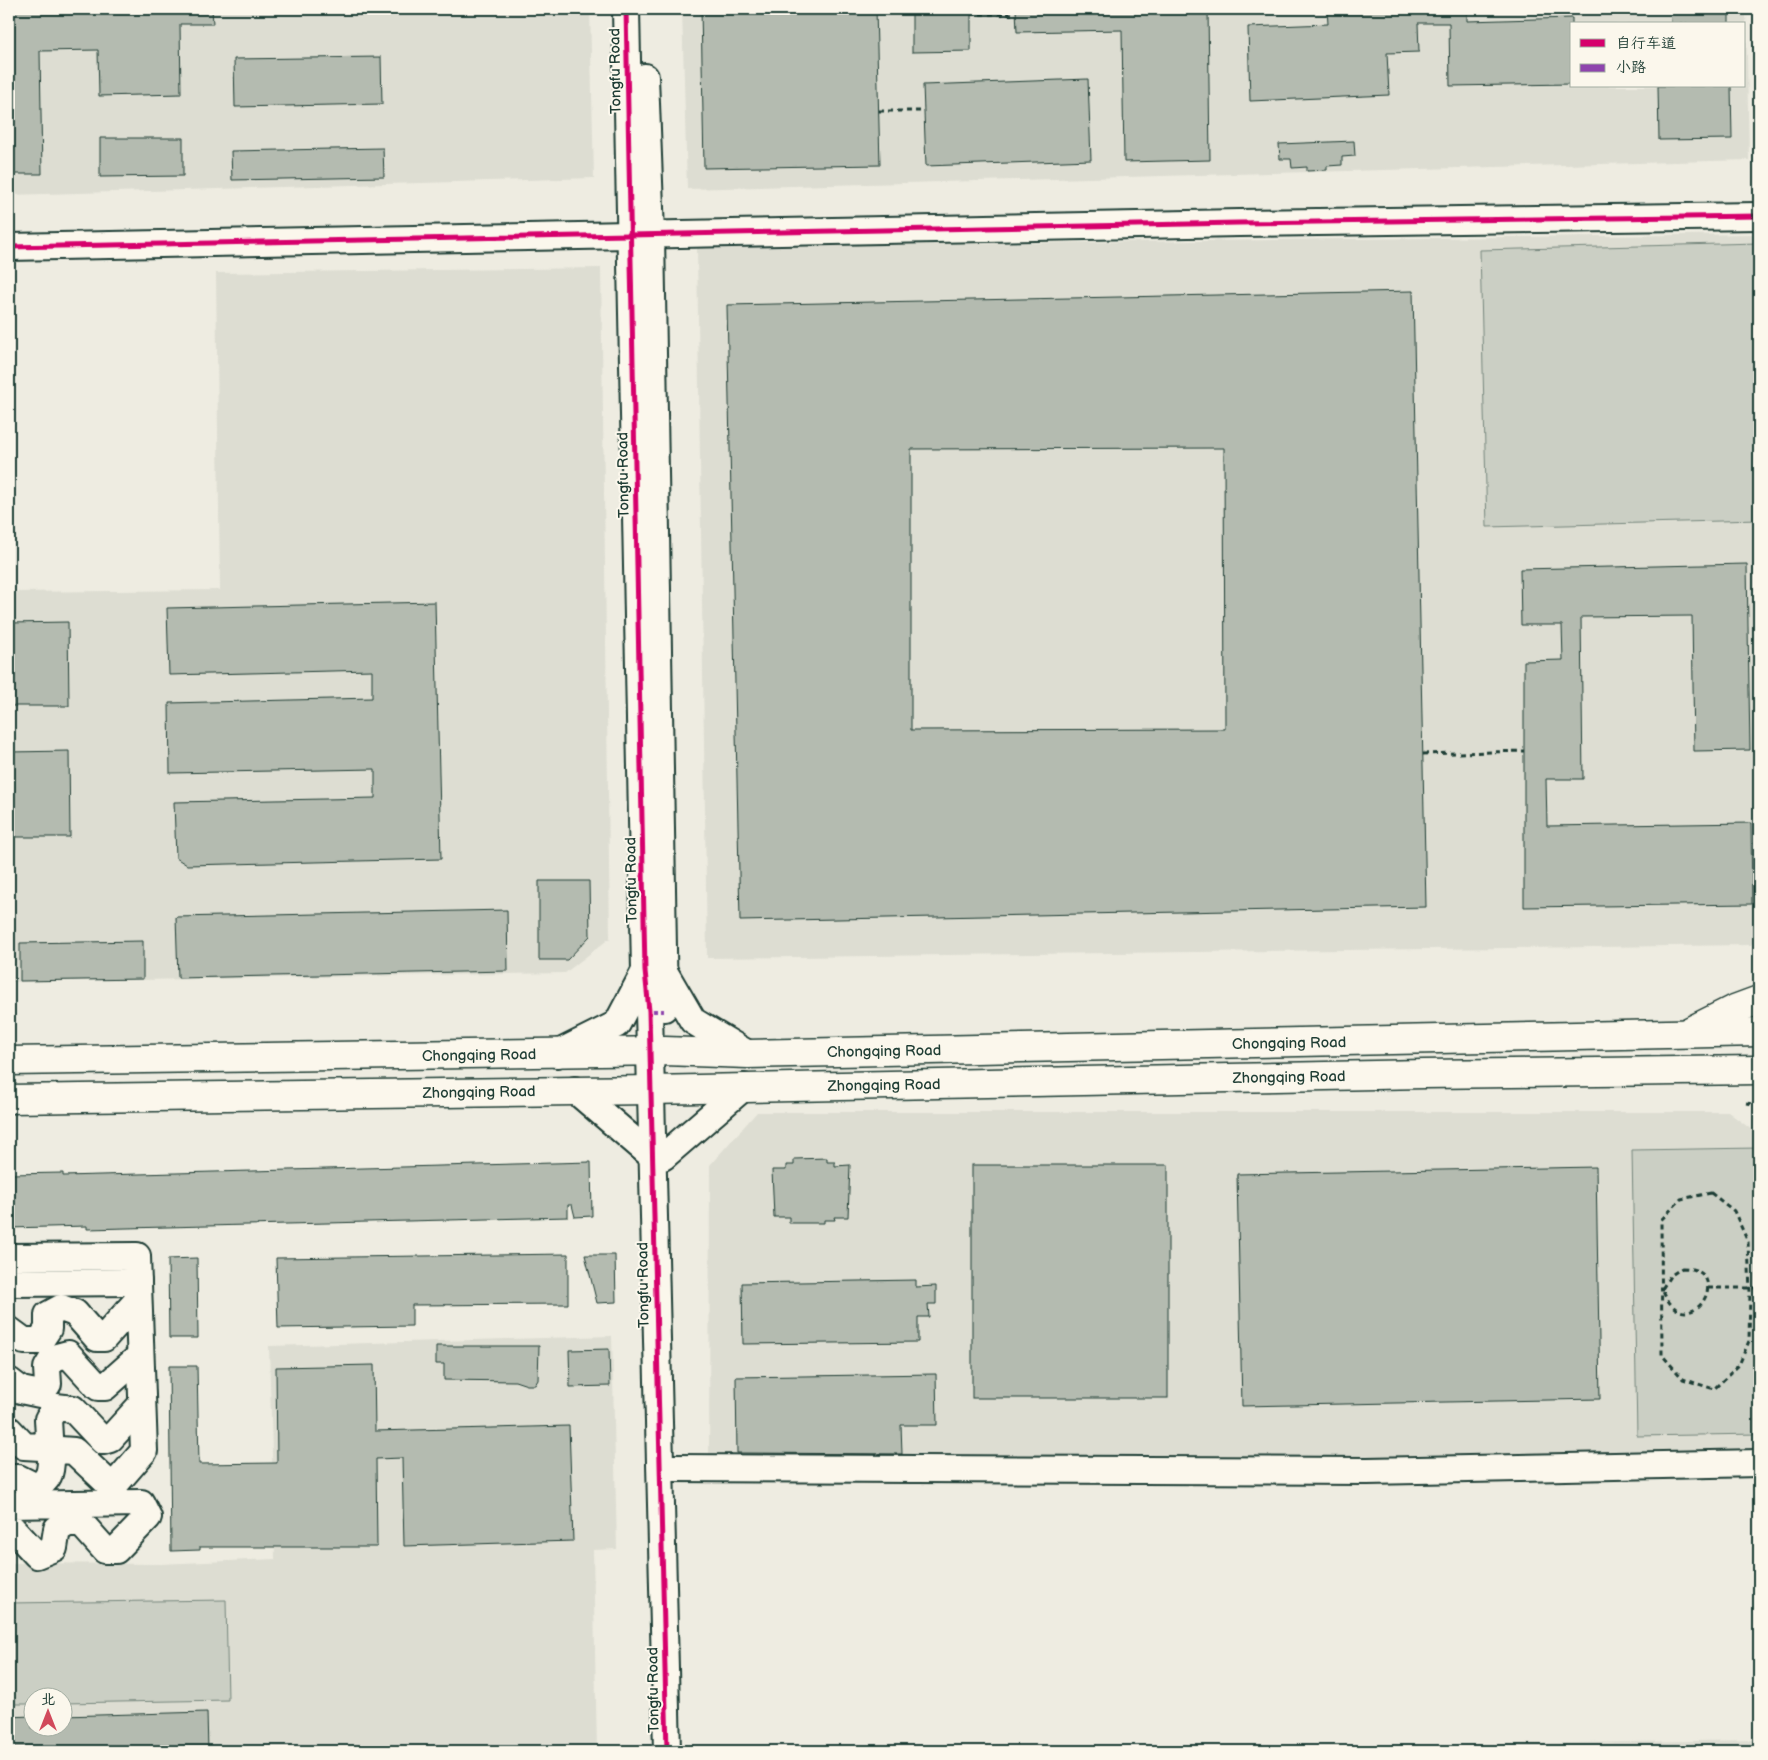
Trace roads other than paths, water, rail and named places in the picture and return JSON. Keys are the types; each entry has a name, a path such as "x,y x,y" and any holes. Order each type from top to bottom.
{"main road":[{"path":"1682,1034 1732,1010 1759,1000"},
{"name":"Chongqing Road","path":"9,1061 657,1052 748,1054 1759,1032"},
{"name":"Zhongqing Road","path":"9,1099 657,1090 1759,1070"}],"street":[{"name":"Tongfu Road","path":"626,9 641,234"},
{"name":"Tongfu Road","path":"643,9 641,234 657,1052 666,1751"},
{"path":"9,247 641,234 1759,216"},
{"path":"556,1054 617,1024 654,971 693,1021 748,1054"},
{"path":"576,1090 658,1156 744,1087"},
{"name":"Tongfu Road","path":"658,1156 671,1468 679,1751"},
{"path":"9,1258 137,1256 144,1451 118,1481 109,1484 74,1451 60,1450 51,1458 51,1470 47,1481 36,1487 18,1478 9,1478"},
{"path":"9,1269 138,1284"},
{"path":"9,1283 138,1284"},
{"path":"9,1330 24,1340 40,1340 48,1329 48,1315 61,1308 75,1313 97,1338 104,1338 138,1284"},
{"path":"9,1381 21,1390 40,1394 48,1384 47,1368 52,1358 68,1354 98,1387 105,1387 140,1356"},
{"path":"9,1429 24,1446 41,1447 49,1437 48,1419 56,1407 73,1409 102,1441 110,1439 142,1404"},
{"path":"671,1468 1366,1471 1759,1463"},
{"path":"9,1505 141,1503 148,1517 116,1550 105,1550 81,1523 68,1523 57,1530 54,1548 37,1555 9,1525"}]}
